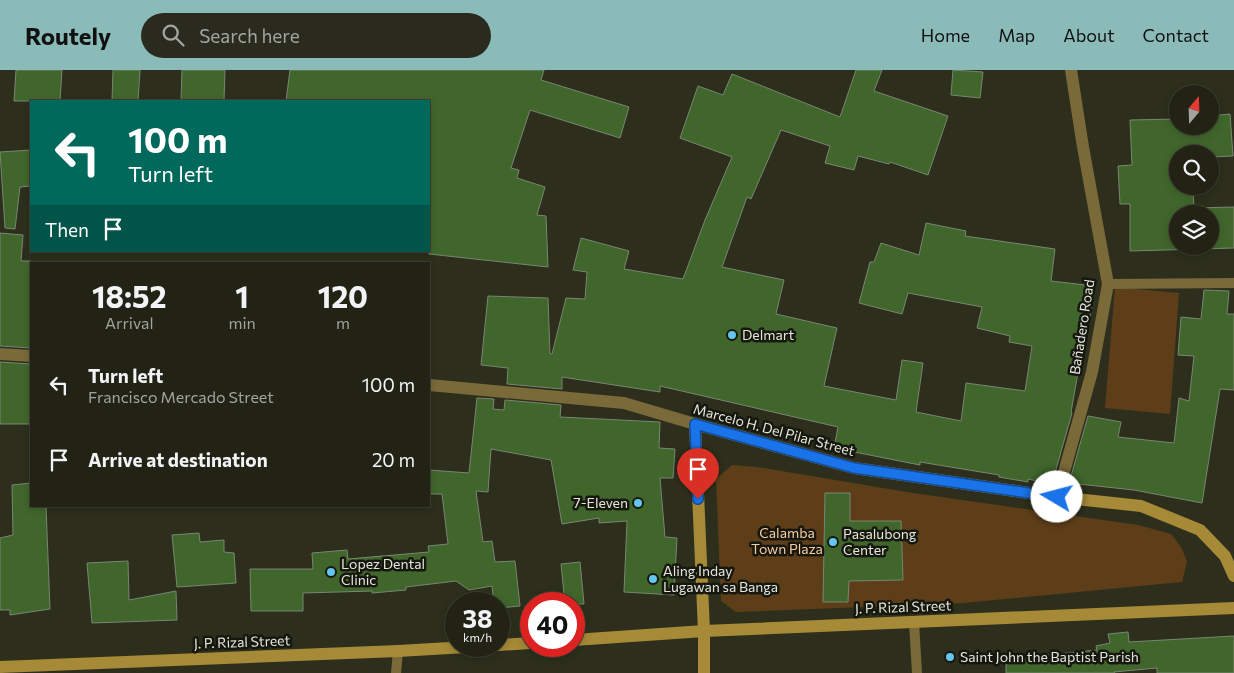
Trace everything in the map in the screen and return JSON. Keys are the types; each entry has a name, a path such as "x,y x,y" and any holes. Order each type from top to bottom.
{"main road":[{"name":"Marcelo H. Del Pilar Street","path":"695,424 854,468 1057,497 1141,506 1200,530 1225,556 1234,576"},
{"path":"695,424 704,631 704,673"},
{"name":"J. P. Rizal Street","path":"585,639 704,631 1234,608"},
{"name":"J. P. Rizal Street","path":"0,667 445,649"}],"street":[{"name":"Bañadero Road","path":"1057,497 1092,372 1108,284 1071,70"},
{"path":"0,354 30,356"},
{"name":"Marcelo H. Del Pilar Street","path":"430,386 624,403 695,424"}],"lane":[{"path":"1108,284 1234,283"},
{"path":"914,622 917,673"},
{"path":"396,673 398,652"}],"green space":[{"path":"1115,287 1179,293 1170,414 1105,408"},
{"name":"Calamba Town Plaza","path":"732,465 757,467 913,493 1138,525 1171,534 1181,547 1187,561 1182,582 963,603 736,612 721,601 716,479"}],"building":[{"path":"16,70 62,70 60,100 14,101"},
{"path":"113,70 140,70 138,100 112,100"},
{"path":"182,70 225,70 224,100 181,100"},
{"path":"290,70 544,70 541,80 629,107 620,138 530,110 511,168 519,170 517,178 545,187 537,215 546,216 548,267 429,254 430,100 286,100"},
{"path":"856,70 882,70 874,91 948,116 928,175 890,162 889,164 858,156 854,170 825,163 830,146 781,130 751,199 747,197 722,267 784,280 776,314 837,328 824,386 896,400 902,360 923,363 916,412 961,421 966,383 1025,391 1032,346 1009,342 1010,336 977,328 982,307 908,293 902,314 859,303 870,262 874,262 881,243 919,255 926,223 966,231 965,236 1055,249 1051,281 1094,286 1072,413 1051,484 1028,479 1028,482 999,477 999,475 920,462 920,465 834,448 838,427 660,386 660,392 562,377 562,389 507,384 508,368 481,365 488,296 548,298 550,354 552,354 566,298 585,299 587,272 573,270 581,238 629,251 624,269 683,279 705,220 732,157 680,138 698,86 723,95 732,74 840,117"},
{"path":"953,70 983,72 980,98 951,95"},
{"path":"1230,114 1233,156 1219,157 1219,145 1169,145 1169,195 1193,195 1194,205 1169,205 1169,250 1130,251 1130,204 1120,204 1118,166 1132,165 1130,120 1169,119 1169,135 1219,135 1219,115"},
{"path":"30,150 30,186 20,187 15,229 5,228 0,152"},
{"path":"1219,207 1234,207 1234,248 1219,248"},
{"path":"0,233 23,235 21,261 31,261 30,348 0,346"},
{"path":"1204,290 1229,291 1227,314 1234,314 1234,390 1220,389 1202,503 1134,490 1069,483 1088,416 1121,422 1118,437 1174,443 1179,398 1189,401 1194,356 1178,355 1181,317 1201,319"},
{"path":"0,362 30,364 30,424 0,424"},
{"path":"477,398 494,399 493,409 504,410 505,400 561,405 560,417 660,422 659,448 675,449 673,478 660,478 665,537 677,538 674,595 624,592 627,521 599,523 599,518 562,524 551,460 491,449 488,492 476,491 483,542 492,541 495,562 515,561 520,606 510,607 510,592 493,592 492,586 469,590 456,581 406,587 406,590 372,593 372,591 303,593 303,611 251,611 250,569 313,569 312,553 347,550 348,559 429,552 428,546 448,544 442,494 430,494 430,470 469,473"},
{"path":"30,483 30,507 46,507 50,609 10,615 10,610 0,610 0,538 13,535 12,485"},
{"path":"825,493 850,493 850,521 901,521 903,580 849,581 848,602 823,602"},
{"path":"199,533 200,542 224,540 224,552 234,553 236,583 177,587 172,535"},
{"path":"128,561 129,600 176,591 177,620 92,623 87,563"},
{"path":"580,562 583,592 564,592 561,564"},
{"path":"1128,632 1129,642 1234,636 1234,673 1157,673 1157,668 1115,673 1006,673 1006,659 1097,650 1096,646 1110,643 1108,634"}],"place":[{"name":"Delmart","path":"732,335"},
{"name":"7-Eleven","path":"638,503"},
{"name":"Pasalubong Center","path":"833,542"},
{"name":"Lopez Dental Clinic","path":"331,572"},
{"name":"Aling Inday Lugawan sa Banga","path":"653,579"},
{"name":"Saint John the Baptist Parish","path":"950,657"}],"route":[{"path":"698,499 695,424 854,468 1057,497"}]}
